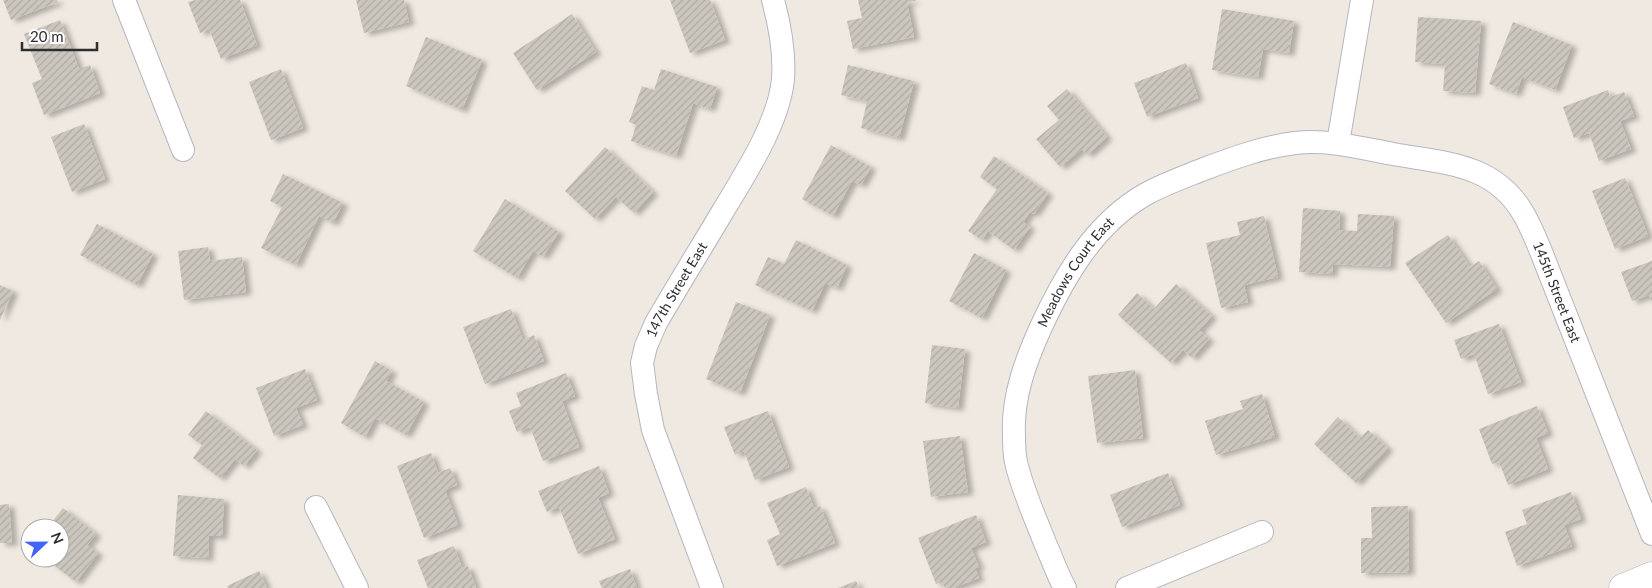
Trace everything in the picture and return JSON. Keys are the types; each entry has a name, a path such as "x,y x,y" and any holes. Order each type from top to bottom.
{"street":[{"path":"124,0 183,150"},
{"name":"147th Street East","path":"712,588 653,430 642,363 646,346 656,323 746,172 773,119 783,81 784,58 778,16 773,0"},
{"path":"1338,143 1362,0"},
{"name":"Meadows Court East","path":"1065,588 1027,496 1016,462 1015,406 1027,357 1048,311 1084,250 1119,212 1146,194 1233,158 1268,148 1297,143 1338,143 1368,149"},
{"name":"145th Street East","path":"1368,149 1455,163 1482,173 1505,190 1523,211 1542,254 1652,534"},
{"path":"316,507 357,588"},
{"path":"1127,588 1262,532"},
{"path":"1623,588 1652,576"}],"building":[{"path":"3,0 57,0 58,2 11,20"},
{"path":"195,0 240,0 257,45 221,59 209,29 200,33 188,2"},
{"path":"356,0 404,0 409,22 364,33"},
{"path":"670,0 710,0 725,40 690,53"},
{"path":"858,0 917,0 907,3 914,37 853,49 847,21 862,18"},
{"path":"1222,9 1294,21 1289,53 1263,49 1258,77 1212,70"},
{"path":"572,14 596,52 537,90 513,53"},
{"path":"1418,17 1481,21 1475,93 1443,91 1445,64 1415,62"},
{"path":"60,20 79,69 90,65 100,93 44,115 32,83 42,79 24,34"},
{"path":"1513,22 1572,45 1555,90 1522,77 1516,94 1489,84"},
{"path":"426,37 482,60 462,110 406,86"},
{"path":"1186,63 1198,98 1147,117 1134,83"},
{"path":"848,65 914,81 899,138 861,128 867,101 841,95"},
{"path":"281,69 303,128 271,140 249,82"},
{"path":"661,69 717,87 710,109 693,103 676,156 631,141 636,125 629,122 642,86 654,90"},
{"path":"1067,89 1107,137 1087,155 1082,149 1060,167 1036,139 1059,120 1047,106"},
{"path":"1608,90 1610,97 1624,92 1634,116 1620,121 1631,149 1599,161 1589,133 1574,138 1563,107"},
{"path":"84,124 105,179 72,192 51,137"},
{"path":"831,145 871,167 861,185 852,181 833,216 802,199"},
{"path":"605,147 653,192 634,213 616,197 595,219 565,191"},
{"path":"994,156 1048,193 1034,214 1030,212 1023,222 1030,227 1014,250 988,231 982,240 968,231 997,189 980,177"},
{"path":"283,174 343,203 333,223 319,216 296,265 261,248 282,207 270,201"},
{"path":"1625,178 1648,236 1615,249 1592,191"},
{"path":"505,199 559,232 543,257 533,251 517,278 473,251"},
{"path":"1303,208 1340,211 1339,230 1357,231 1358,214 1394,216 1390,267 1333,264 1332,274 1299,272"},
{"path":"1264,216 1278,277 1244,285 1248,302 1221,308 1206,243 1240,235 1237,222"},
{"path":"97,224 153,254 137,285 80,255"},
{"path":"1448,235 1470,267 1479,261 1497,289 1446,323 1405,263"},
{"path":"796,240 847,265 837,288 825,283 812,311 755,285 768,257 784,264"},
{"path":"208,247 210,261 242,257 246,292 184,300 178,251"},
{"path":"974,253 1006,270 982,318 949,301"},
{"path":"1652,261 1652,302 1649,295 1632,301 1621,272"},
{"path":"1176,284 1212,316 1199,330 1209,339 1192,358 1183,350 1171,363 1118,315 1137,293 1154,309"},
{"path":"0,285 13,291 0,320"},
{"path":"736,302 770,315 740,393 706,379"},
{"path":"511,309 523,340 534,335 544,361 485,384 463,327"},
{"path":"1499,324 1521,382 1488,394 1474,354 1461,359 1454,340"},
{"path":"932,345 965,349 958,408 925,403"},
{"path":"375,361 392,371 386,381 424,402 406,435 375,418 365,437 341,423"},
{"path":"305,369 317,400 296,408 303,425 274,436 256,388"},
{"path":"1135,370 1143,438 1097,443 1088,376"},
{"path":"566,373 575,396 562,401 579,447 543,461 530,427 517,432 509,411 521,406 516,393"},
{"path":"1262,394 1275,437 1216,455 1205,421 1243,409 1240,401"},
{"path":"1537,406 1548,433 1536,438 1548,469 1508,485 1499,462 1492,464 1479,429"},
{"path":"206,411 257,450 244,466 235,459 220,478 193,458 202,445 188,435"},
{"path":"768,411 789,467 755,480 744,451 735,455 724,427"},
{"path":"1338,417 1360,438 1368,430 1388,448 1356,483 1314,444"},
{"path":"960,436 968,492 931,497 923,441"},
{"path":"431,453 438,473 450,468 457,485 445,490 458,525 424,538 397,466"},
{"path":"599,466 609,493 598,498 615,539 578,554 559,507 547,512 538,491"},
{"path":"1168,473 1180,505 1122,527 1110,495"},
{"path":"806,487 814,508 820,506 835,543 777,566 767,540 780,534 767,503"},
{"path":"1571,492 1581,519 1564,525 1572,546 1517,566 1505,532 1527,524 1522,510"},
{"path":"178,495 224,499 222,536 209,536 208,558 173,556"},
{"path":"9,504 12,543 0,543 0,505"},
{"path":"1408,506 1409,572 1361,573 1361,538 1372,538 1371,507"},
{"path":"63,508 96,534 87,545 98,553 76,582 58,568 70,568 70,518 55,518"},
{"path":"976,515 986,542 971,548 979,567 975,568 979,578 953,588 945,588 942,582 936,584 918,538"},
{"path":"454,546 462,568 468,566 476,588 428,588 417,560"},
{"path":"630,569 637,588 602,588 599,581"},
{"path":"259,571 267,588 228,588 227,586"},
{"path":"856,581 859,588 838,588"}]}
